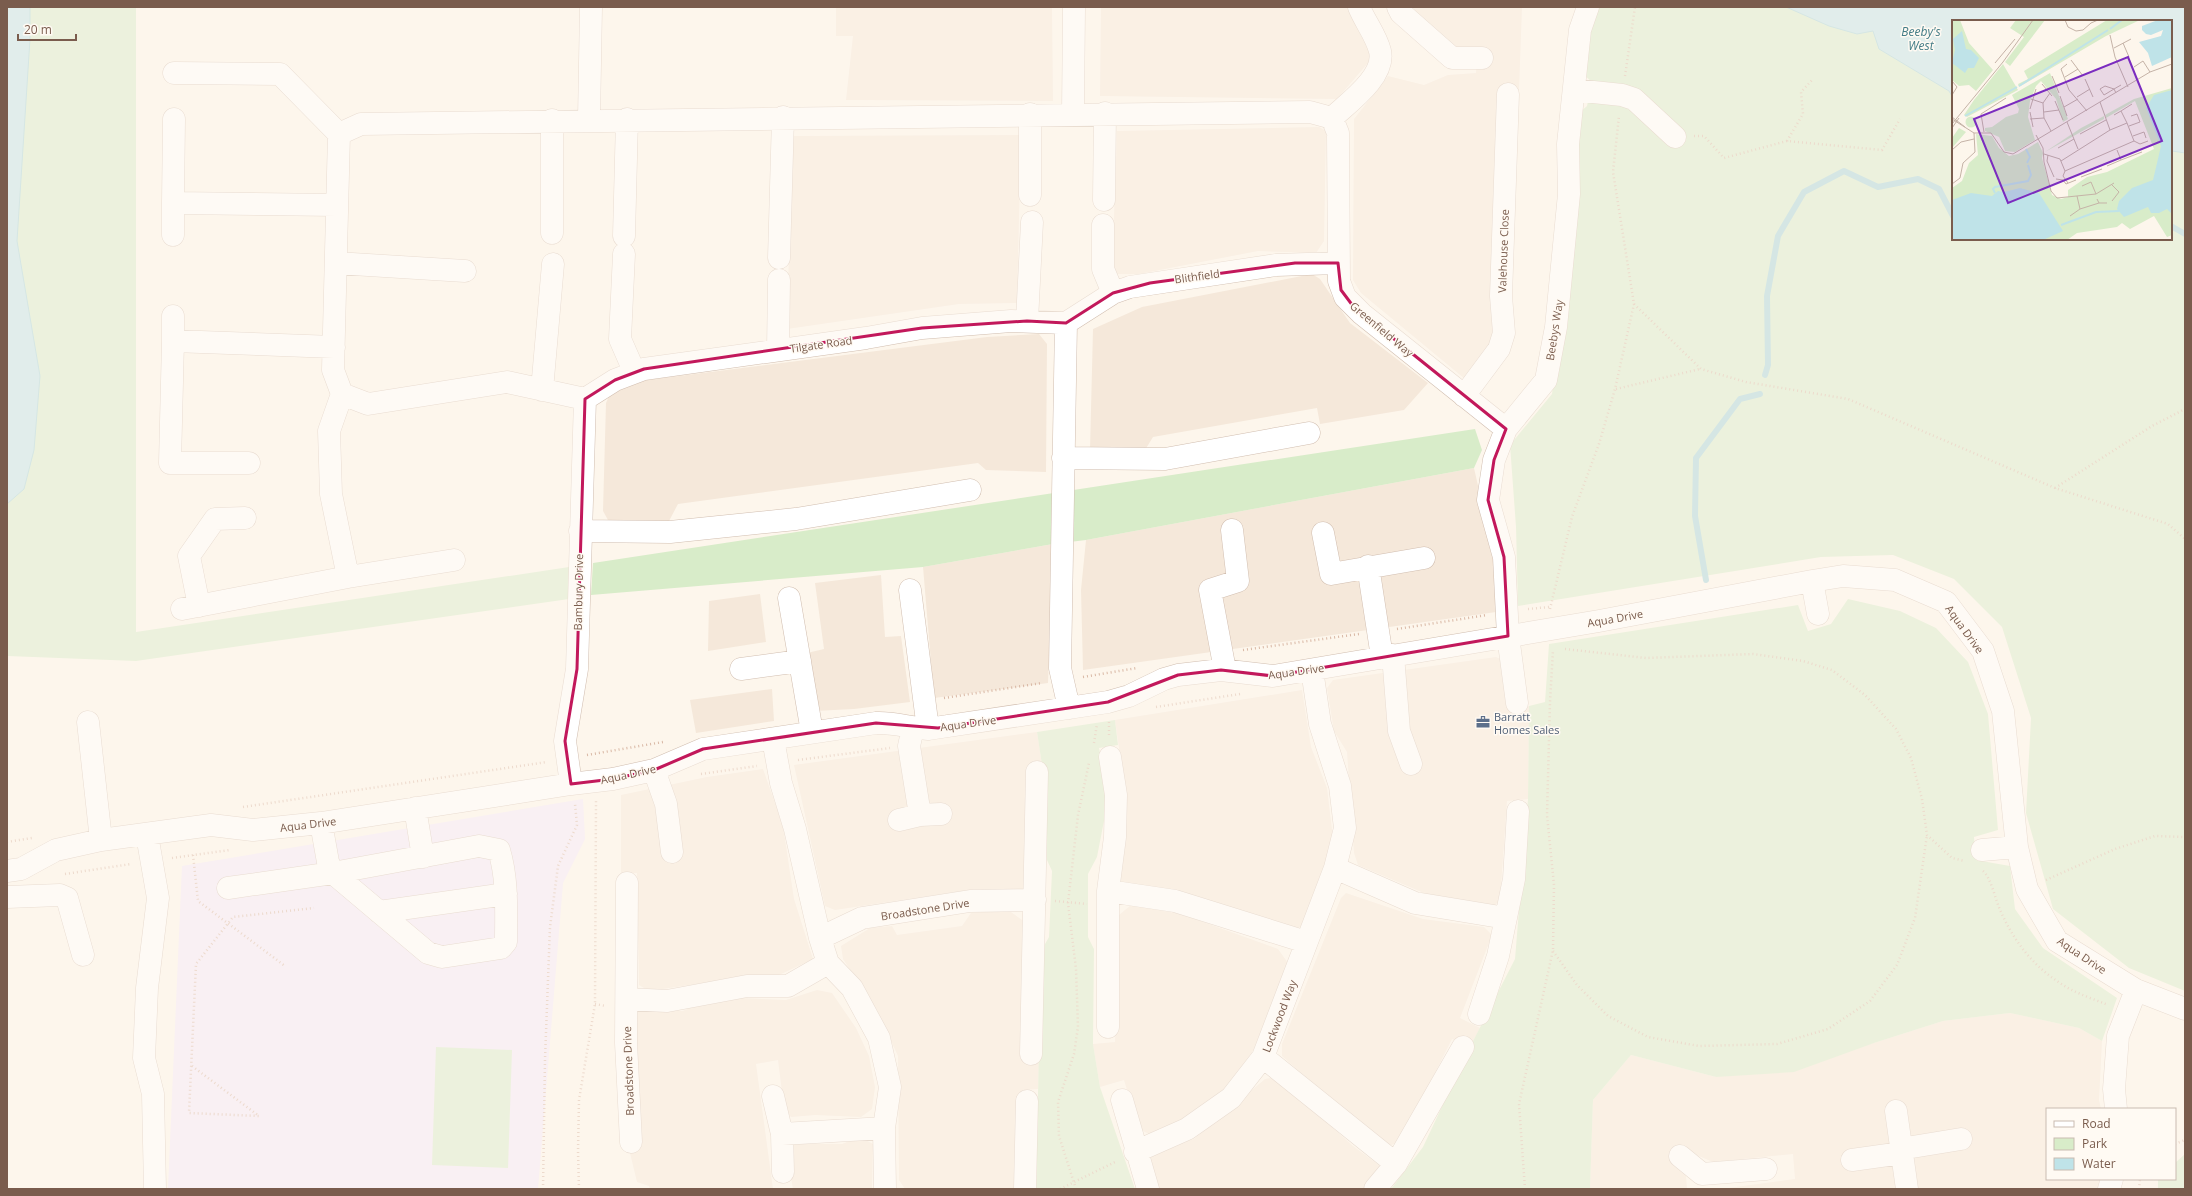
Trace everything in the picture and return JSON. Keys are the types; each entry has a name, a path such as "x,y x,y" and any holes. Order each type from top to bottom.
{"street":[{"path":"589,119 591,7"},
{"path":"1073,114 1074,7"},
{"path":"338,134 361,124 589,119 1310,112 1332,118 1365,86 1379,68 1380,51 1359,7"},
{"path":"1398,7 1402,13 1452,58 1482,58"},
{"name":"Beebys Way","path":"1517,703 1508,636 1504,557 1488,500 1494,460 1506,429 1546,380 1557,320 1569,194 1568,144 1580,30 1588,7"},
{"path":"174,73 280,74 338,134 333,370 342,394 329,431 329,439 331,494 348,577"},
{"path":"1574,90 1622,95 1634,99 1675,137"},
{"name":"Valehouse Close","path":"1464,396 1499,350 1504,333 1501,296 1508,94"},
{"path":"1104,200 1105,113"},
{"path":"1030,114 1030,195"},
{"path":"779,258 783,117"},
{"name":"Greenfield Way","path":"1332,118 1338,134 1338,263 1341,290 1353,306 1506,429"},
{"path":"173,235 174,119"},
{"path":"627,119 620,340 634,371"},
{"path":"552,120 552,233"},
{"path":"173,203 337,205"},
{"path":"1027,321 1032,222"},
{"path":"1103,225 1103,269 1113,293"},
{"path":"336,263 466,271"},
{"name":"Blithfield","path":"1066,322 1113,293 1123,289 1150,283 1295,263 1338,263"},
{"path":"542,390 553,264"},
{"path":"778,350 779,280"},
{"path":"173,316 170,462 248,464"},
{"name":"Tilgate Road","path":"585,399 615,380 634,371 922,328 971,323 1027,321 1066,322"},
{"path":"1066,322 1060,668 1068,708"},
{"path":"173,341 334,347"},
{"path":"342,394 368,404 507,382 585,399"},
{"name":"Bambury Drive","path":"570,784 565,740 577,669 585,399"},
{"path":"1063,458 1165,459 1309,433"},
{"path":"580,531 670,532 796,519 970,490"},
{"path":"245,518 215,519 189,556 190,608 348,577 454,560"},
{"path":"1225,670 1210,590 1238,581 1232,530"},
{"path":"1323,533 1331,574 1368,566 1424,558"},
{"path":"1368,566 1387,656 1399,731 1411,764"},
{"name":"Aqua Drive","path":"7,871 20,869 56,850 101,840 147,835 211,825 253,830 321,823 570,784 613,779 654,770 703,749 812,732 876,723 895,722 920,728 1068,708 1102,710 1164,679 1196,672 1225,670 1273,676 1508,636 1552,639 1599,622 1843,576 1895,580 1946,602 1983,651 2003,711 2017,847 2027,889 2057,941 2136,990 2185,1008"},
{"path":"1812,581 1818,614"},
{"path":"910,590 920,728 909,746 920,816"},
{"path":"789,598 812,732"},
{"path":"741,669 800,661"},
{"name":"Lockwood Way","path":"1136,1152 1186,1129 1231,1098 1263,1057 1335,868 1345,828 1340,786 1320,724 1312,670"},
{"path":"88,722 101,840"},
{"path":"773,739 782,783 795,829 820,938 828,963 852,988 879,1038 890,1087 884,1128 885,1189"},
{"path":"1097,755 1116,795 1115,837 1108,898 1108,1027"},
{"path":"654,770 666,804 672,852"},
{"path":"1031,1054 1037,772"},
{"path":"415,808 423,857"},
{"path":"1479,1014 1498,956 1514,879 1518,811"},
{"path":"228,888 333,873 479,846 499,850 502,861 506,894 506,942 501,948 442,957 428,953 333,873 328,862 321,823"},
{"path":"147,835 158,898 147,988 144,1058 153,1094 155,1189"},
{"path":"1976,860 2017,847"},
{"path":"1335,868 1415,903 1506,918"},
{"name":"Broadstone Drive","path":"627,883 626,1050 631,1142"},
{"path":"379,912 506,894"},
{"path":"7,897 60,895 67,898 83,954"},
{"path":"1108,898 1175,901 1306,942"},
{"name":"Broadstone Drive","path":"820,938 862,918 970,901 1035,900"},
{"path":"627,1000 667,1000 747,986 788,986 828,963"},
{"path":"2116,1108 2114,1089 2118,1036 2136,990"},
{"path":"1375,1189 1396,1164 1463,1047"},
{"path":"1263,1057 1396,1164"},
{"path":"773,1096 782,1134 783,1172"},
{"path":"1122,1100 1148,1189"},
{"path":"1025,1189 1027,1101"},
{"path":"1896,1111 1907,1189"},
{"path":"782,1134 884,1128"},
{"path":"1852,1160 1961,1139"},
{"path":"1680,1156 1700,1182 1766,1168"}],"path":[{"path":"1525,1189 1519,1104 1553,950 1554,885 1547,815 1552,639 1550,606 1572,518 1599,444 1616,389 1634,304 1613,172 1622,95 1635,7"},
{"path":"1787,141 1802,114 1801,92 1813,79"},
{"path":"1675,137 1704,136 1724,158 1787,141 1882,150 1900,119"},
{"path":"1634,304 1701,369 1746,382 1848,399 2055,488 2168,524 2185,539"},
{"path":"1616,389 1701,369"},
{"path":"2055,488 2152,426 2185,409"},
{"path":"1552,639 1574,649 1646,658 1753,654 1803,661 1832,670 1865,695 1896,729 1911,758 1922,799 1927,835 1915,918 1897,965 1870,1002 1828,1030 1777,1044 1699,1046 1648,1037 1608,1016 1577,985 1553,950"},
{"path":"1097,755 1102,710"},
{"path":"1076,1189 1059,1136 1058,1102 1074,1054 1078,1027 1076,968 1068,903 1078,815 1097,755 1102,710"},
{"path":"544,1189 545,1059 550,927 558,866 577,825 574,796 570,784"},
{"path":"579,1189 578,1151 580,1100 595,1004 596,793"},
{"path":"1927,835 1952,858 1976,860 1987,874 1995,900 2012,936 2036,964 2064,986 2112,1007"},
{"path":"2027,889 2115,849 2155,836 2185,836"},
{"path":"193,855 198,901 286,966"},
{"path":"1035,900 1068,903 1108,898"},
{"path":"192,1066 259,1116 189,1113 196,964 233,917 314,908"},
{"path":"1060,1189 1136,1152"}],"highlighted area":[{"path":"1295,263 1338,263 1341,290 1353,306 1506,429 1494,460 1488,500 1504,557 1508,636 1273,676 1221,670 1178,675 1108,702 938,728 876,723 703,749 654,770 613,779 571,784 565,741 577,669 585,399 615,380 644,369 922,328 1027,321 1066,323 1113,293 1150,283"}],"shaded area":[{"path":"836,7 1052,7 1053,101 846,100 853,36 836,36"},
{"path":"1101,7 1352,7 1373,52 1368,63 1337,99 1100,96"},
{"path":"1412,7 1522,7 1519,91 1500,89 1496,342 1465,379 1361,293 1353,280 1354,119 1388,76 1424,85 1448,75 1476,73 1477,47 1450,47"},
{"path":"1319,127 1326,131 1324,241 1316,253 1258,251 1139,274 1112,274 1117,131"},
{"path":"1021,135 1017,303 959,304 787,329 792,136"},
{"path":"1312,274 1320,279 1350,323 1428,383 1404,410 1320,424 1317,408 1153,437 1145,450 1090,450 1093,329 1142,307"},
{"path":"1039,334 1047,344 1046,472 986,470 978,463 678,504 669,521 608,520 603,511 606,403 610,394 639,381 987,337"},
{"path":"1474,468 1495,561 1496,612 1083,670 1081,590 1086,540"},
{"path":"1053,544 1048,683 934,698 923,567"},
{"path":"881,575 885,637 901,636 910,702 854,709 814,711 807,653 824,649 815,583"},
{"path":"760,594 766,642 708,651 709,601"},
{"path":"1496,657 1503,660 1512,709 1529,706 1528,799 1507,801 1500,900 1491,909 1431,896 1358,865 1354,853 1347,752 1334,731 1327,688 1333,680"},
{"path":"772,689 774,721 696,733 690,700"},
{"path":"1302,690 1311,747 1327,788 1333,838 1324,871 1302,926 1292,931 1119,883 1125,790 1115,720"},
{"path":"1037,732 1042,765 1028,883 1022,892 975,889 835,910 825,906 794,765"},
{"path":"763,769 783,826 794,899 813,959 777,976 750,976 649,991 639,985 637,873 621,874 621,795 707,777"},
{"path":"583,799 585,839 563,883 538,1189 168,1189 182,866"},
{"path":"1346,893 1423,919 1484,927 1492,935 1460,1018 1480,1028 1470,1047 1452,1039 1401,1141 1389,1146 1366,1131 1282,1056 1282,1044 1341,898"},
{"path":"1131,905 1181,914 1278,949 1288,963 1257,1045 1224,1092 1181,1123 1149,1134 1139,1129 1124,1080 1100,1087 1093,1044 1115,1042 1119,915"},
{"path":"1008,910 1025,922 1023,1060 1039,1062 1038,1089 1023,1090 1019,1183 1016,1189 905,1189 899,1180 898,1056 877,1010 843,959 841,946 870,928 892,926 897,935 962,926 971,913"},
{"path":"817,990 832,993 856,1028 869,1056 875,1087 872,1109 861,1117 815,1115 791,1117 784,1108 778,1060 756,1064 773,1189 650,1189 649,1186 637,1182 630,1153 635,1142 632,1018 638,1008 683,1011 698,1003 742,998 786,1000"},
{"path":"2010,1013 2079,1028 2102,1041 2099,1100 2101,1108 2046,1108 2046,1180 2102,1180 2099,1189 1721,1189 1795,1179 1793,1154 1713,1162 1680,1148 1673,1165 1686,1176 1687,1189 1590,1189 1593,1100 1631,1055 1716,1077 1874,1043 1943,1021"},
{"path":"1276,1077 1353,1146 1380,1166 1380,1176 1368,1189 1156,1189 1147,1161 1153,1152 1194,1139 1265,1079"},
{"path":"860,1137 873,1144 872,1189 793,1189 787,1155 792,1144 842,1144"}],"green space":[{"path":"7,7 136,7 136,632 569,567 569,599 136,661 7,656"},
{"path":"1593,7 2185,7 2185,991 2129,968 2053,909 2026,813 2031,718 2002,627 1954,579 1893,555 1821,557 1518,606 1516,527 1510,445 1552,394 1577,190 1578,114 1587,106 1592,82 1583,74"},
{"path":"1475,429 1482,450 1474,468 1086,540 1053,544 923,567 591,595 593,563"},
{"path":"1848,599 1900,611 1936,628 1968,662 1988,714 1998,830 1974,837 1976,860 2010,866 2015,909 2043,948 2117,998 2102,1041 2079,1028 2010,1013 1943,1021 1874,1043 1794,1072 1716,1077 1631,1055 1593,1100 1590,1189 1391,1189 1423,1147 1470,1047 1515,959 1528,799 1529,706 1545,702 1549,644 1798,605 1808,631 1831,624"},
{"path":"1115,720 1118,745 1099,748 1109,795 1097,857 1088,874 1088,937 1094,949 1093,1044 1100,1087 1135,1189 1036,1189 1041,951 1049,937 1052,871 1047,860 1042,765 1037,732"},
{"path":"436,1047 512,1050 508,1168 432,1165"},
{"path":"2185,1154 2185,1189 2158,1189 2158,1180 2176,1180 2176,1162"}],"water":[{"path":"7,7 30,7 30,39 17,241 40,376 34,450 24,489 7,504"},
{"name":"Beeby's West","path":"1786,7 2185,7 2185,153 2172,151 2172,20 1952,20 1952,96 1949,91 1879,49 1873,31 1857,34 1829,26"}],"waterway":[{"path":"1765,375 1768,365 1767,296 1778,236 1804,192 1844,171 1878,187 1918,179 1939,189 1952,214"},
{"path":"2172,227 2185,234"},
{"path":"1706,580 1695,516 1696,458 1740,399 1760,394"}],"place":[{"name":"Barratt Homes Sales","path":"1483,722"}]}
